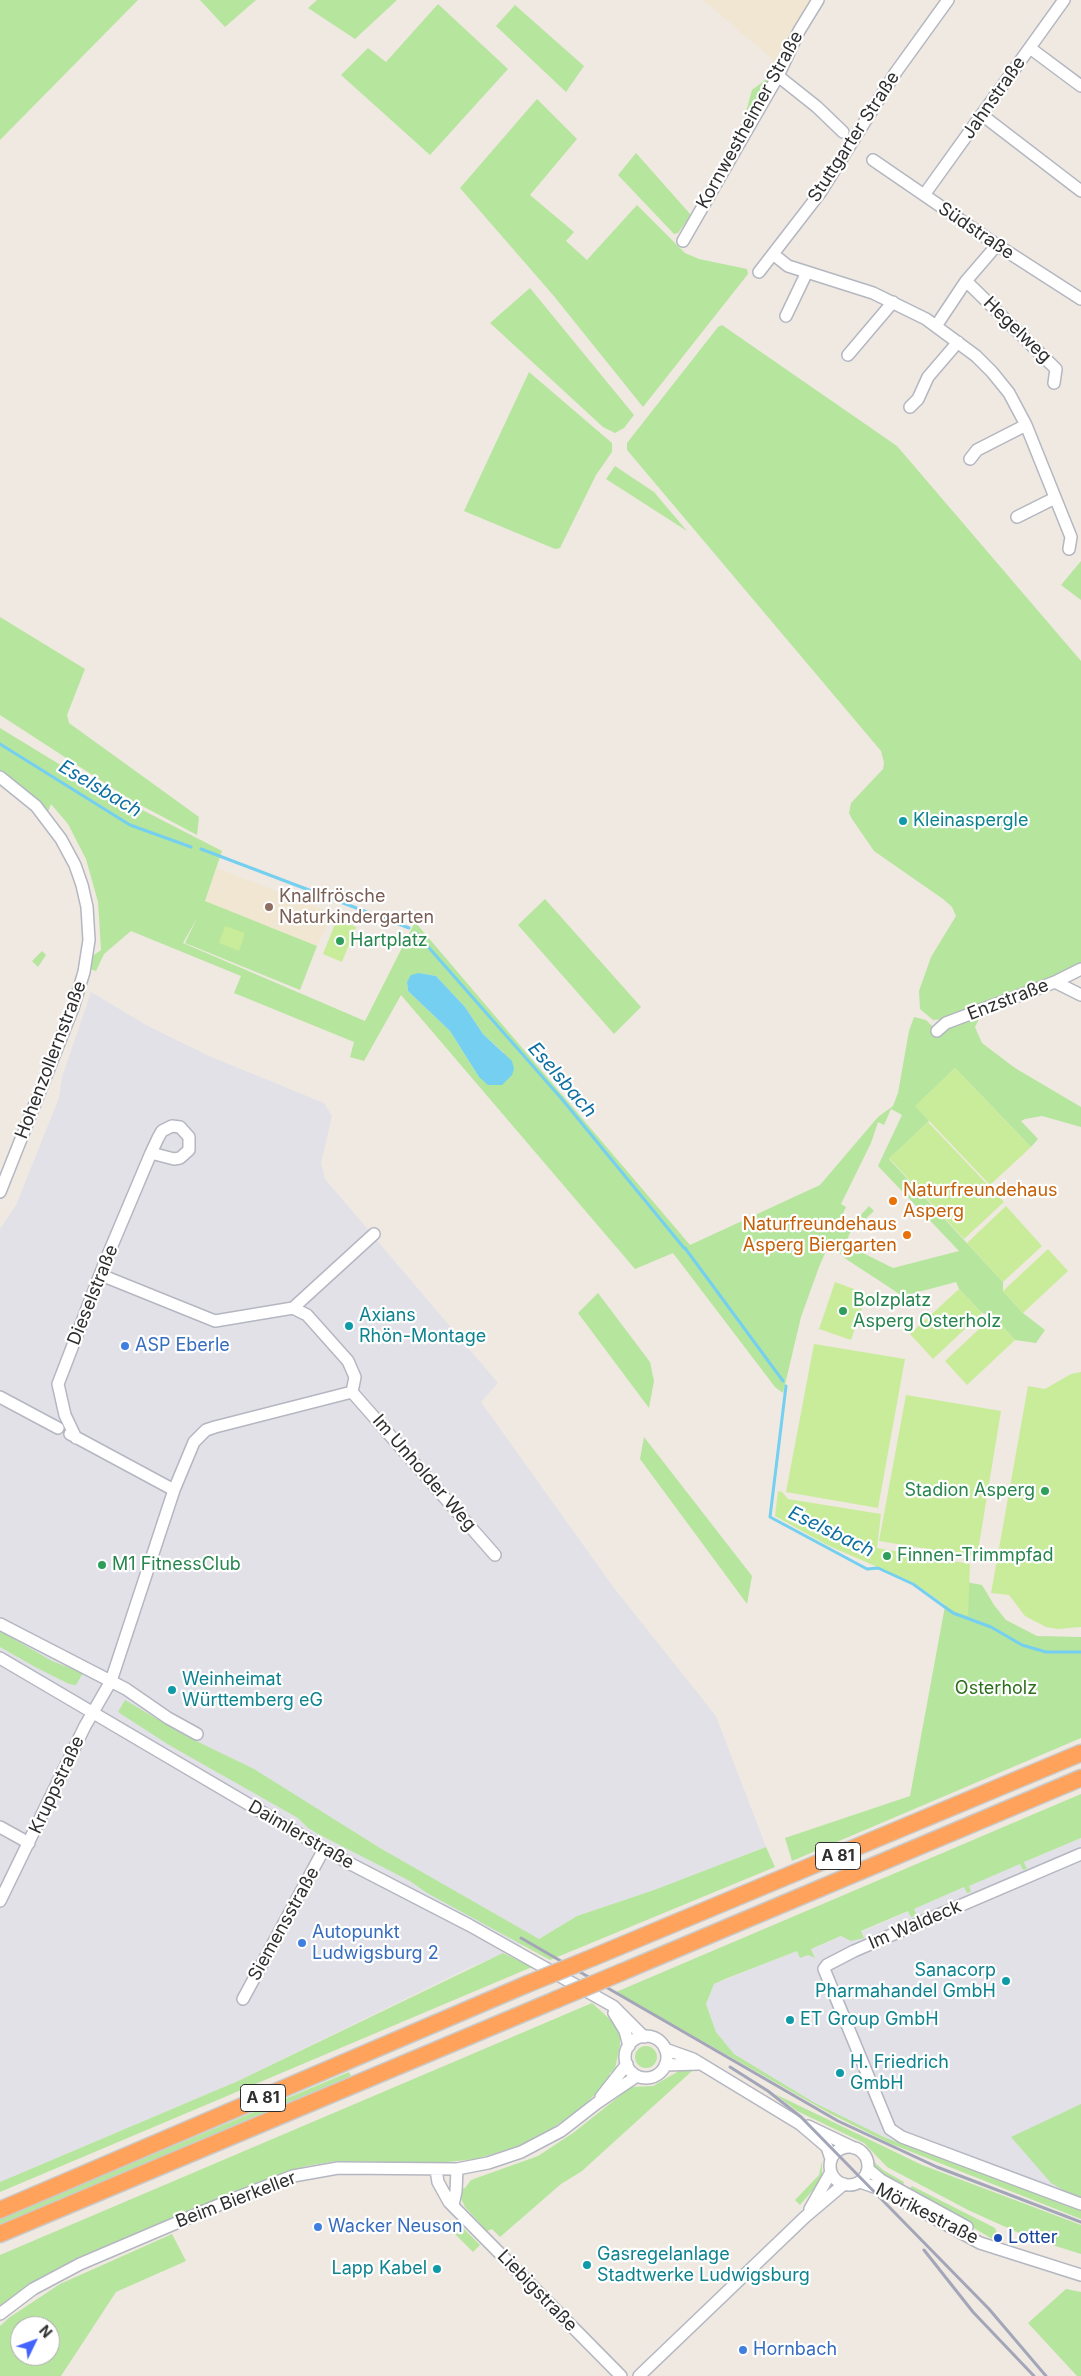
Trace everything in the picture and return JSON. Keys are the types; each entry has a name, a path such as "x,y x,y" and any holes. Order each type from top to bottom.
{"highway":[{"name":"A 81","path":"0,2210 525,1985 1081,1753"},
{"name":"A 81","path":"0,2234 1081,1778"}],"street":[{"name":"Kornwestheimer Straße","path":"683,241 778,76 799,31 818,0"},
{"name":"Stuttgarter Straße","path":"759,272 820,193 896,72 948,0"},
{"name":"Jahnstraße","path":"924,196 1064,0"},
{"path":"1030,48 1081,86"},
{"path":"778,76 817,107 843,132"},
{"path":"982,116 1081,191"},
{"name":"Südstraße","path":"873,160 997,245 1081,299"},
{"name":"Hegelweg","path":"936,326 966,281 997,245"},
{"path":"773,254 788,266 873,293 893,302 936,326 958,342 992,372 1009,393 1026,425 1071,537 1069,549"},
{"path":"786,316 807,272"},
{"name":"Hegelweg","path":"966,281 1056,368 1054,383"},
{"path":"848,355 893,302"},
{"path":"910,407 918,399 928,377 958,342"},
{"path":"970,459 977,450 1026,425"},
{"path":"1017,517 1055,498"},
{"name":"Hohenzollernstraße","path":"0,777 36,806 61,838 75,865 82,885 87,907 89,940 84,972 73,1008 0,1192"},
{"name":"Enzstraße","path":"937,1031 946,1023 1055,982 1081,969"},
{"path":"1055,982 1081,995"},
{"name":"Dieselstraße","path":"76,1438 65,1415 58,1384 151,1153"},
{"path":"101,1275 214,1321 293,1308 374,1234"},
{"path":"293,1308 307,1315 351,1366 355,1377 352,1392"},
{"name":"Kruppstraße","path":"0,1901 85,1726 95,1712 110,1680 174,1490 194,1442 206,1430 352,1392"},
{"name":"Im Unholder Weg","path":"352,1392 495,1555"},
{"path":"0,1397 174,1490"},
{"path":"0,1624 110,1680 168,1718 197,1734"},
{"name":"Daimlerstraße","path":"0,1658 95,1712 324,1849 470,1925 607,2003 622,2013 644,2037"},
{"name":"Kruppstraße","path":"0,1827 29,1844"},
{"name":"Siemensstraße","path":"243,1999 324,1849"},
{"name":"Im Waldeck","path":"1081,1854 854,1950 827,1965 824,1969 890,2129 902,2137 1081,2204"},
{"name":"Daimlerstraße","path":"607,2003 622,2025 629,2046"},
{"path":"644,2037 659,2041 665,2049 665,2065 657,2075 650,2078 637,2076 627,2064 626,2055 629,2046 644,2037"},
{"name":"Mörikestraße","path":"665,2049 684,2055 800,2124 827,2147 831,2160"},
{"name":"Beim Bierkeller","path":"597,2103 627,2064"},
{"path":"665,2065 698,2064"},
{"name":"Beim Bierkeller","path":"0,2314 33,2290 80,2264 228,2201 293,2176 338,2168 457,2169 488,2163 534,2146 561,2131 597,2103 637,2076"},
{"name":"Mörikestraße","path":"800,2124 816,2128 863,2153 868,2169 881,2180 973,2230 995,2247"},
{"path":"805,2217 831,2172 831,2160 843,2148 854,2148"},
{"path":"453,2206 457,2169"},
{"name":"Mörikestraße","path":"860,2182 868,2169"},
{"name":"Liebigstraße","path":"436,2170 441,2189 453,2206 621,2376"},
{"path":"831,2172 838,2182 844,2184"},
{"name":"Mörikestraße","path":"844,2184 860,2182 883,2190 980,2243 1081,2276"},
{"path":"639,2376 805,2217 844,2184"}],"shaded area":[{"path":"703,0 815,0 776,62"},
{"name":"Knallfrösche Naturkindergarten","path":"217,868 333,913 317,946 205,901"},
{"path":"91,992 148,1026 209,1056 324,1103 332,1116 321,1163 325,1179 498,1383 481,1402 614,1588 716,1716 766,1847 654,1890 577,1916 539,1939 464,1970 238,2081 0,2182 0,1229 16,1205 59,1098 62,1077"},
{"path":"1081,1838 1081,2209 886,2138 815,2103 734,2054 716,2032 706,2004 714,1984 797,1951 815,1957 811,1949 842,1936 864,1937 861,1932 909,1911 917,1915 914,1909 964,1887 971,1892 968,1886 1020,1863 1023,1870 1027,1869 1024,1862"}],"green space":[{"path":"0,0 138,0 0,140"},
{"path":"200,0 256,0 225,27"},
{"path":"317,0 397,0 355,39 308,8"},
{"path":"438,4 508,69 430,155 341,75 368,48 386,62"},
{"path":"515,5 584,66 566,92 496,26"},
{"path":"773,74 749,116 744,119 752,90"},
{"path":"537,99 577,139 530,195 574,232 566,241 587,260 637,205 685,253 699,259 747,269 748,274 643,407 553,295 460,188"},
{"path":"636,153 691,215 678,233 674,234 618,175"},
{"path":"530,288 634,415 624,428 615,433 603,427 490,323"},
{"path":"722,325 897,446 1081,661 1081,969 949,1019 933,1020 920,1009 919,991 931,957 956,916 952,907 943,899 874,851 849,813 851,803 883,769 884,763 881,751 627,450 627,443 718,327"},
{"path":"529,372 612,443 612,452 596,475 560,548 555,549 464,511"},
{"path":"615,466 654,492 687,531 606,479"},
{"path":"1081,561 1081,600 1061,585"},
{"path":"0,617 85,669 67,715 69,723 199,817 197,835 131,800 0,715"},
{"path":"0,728 90,783 222,851 205,901 317,946 300,990 185,943 197,918 183,943 365,1021 415,922 690,1245 820,1185 878,1117 893,1106 898,1093 909,1031 914,1017 926,1020 937,1031 984,1010 975,1027 982,1043 1015,1068 1081,1107 1081,1127 1042,1116 1025,1119 1021,1121 1038,1139 1031,1147 955,1068 916,1106 929,1121 889,1159 1003,1282 1003,1291 1023,1313 1045,1330 1036,1343 1015,1340 993,1316 982,1313 959,1289 956,1282 901,1295 846,1259 829,1244 801,1317 783,1393 775,1387 673,1253 635,1269 401,995 364,1061 350,1057 354,1042 234,993 241,976 131,931 104,954 96,971 85,967 91,957 101,950 98,902 86,859 68,824 51,804 46,817 0,777","holes":["419,973 436,976 465,1007 483,1034 504,1053 479,1077 450,1031 408,991 407,982","891,1109 902,1115 878,1166 959,1251 893,1268 845,1244 850,1233 874,1211 869,1206 847,1230 838,1225 846,1207 841,1204 871,1143 878,1122 884,1125"]},
{"path":"545,899 641,1007 614,1034 518,925"},
{"name":"Hartplatz","path":"337,919 356,927 342,962 323,954"},
{"path":"225,926 245,933 239,951 219,943"},
{"path":"42,951 46,955 38,967 32,961"},
{"path":"955,1068 1031,1147 990,1185 915,1106"},
{"path":"928,1122 1004,1202 964,1239 889,1158"},
{"path":"1006,1206 1042,1246 1003,1282 967,1243"},
{"path":"1048,1249 1068,1271 1023,1313 1003,1291"},
{"name":"Bolzplatz Asperg Osterholz","path":"835,1282 867,1294 851,1340 819,1329"},
{"path":"959,1289 982,1313 933,1359 910,1334"},
{"path":"598,1293 650,1362 654,1381 649,1408 578,1313"},
{"path":"993,1316 1015,1340 967,1385 945,1361"},
{"path":"814,1344 905,1359 878,1508 786,1492"},
{"name":"Stadion Asperg","path":"1081,1372 1081,1627 1058,1629 1046,1627 1025,1616 1009,1595 991,1593 1028,1386 1045,1389 1071,1374"},
{"path":"906,1395 1001,1411 977,1557 879,1541"},
{"path":"644,1437 752,1576 747,1604 640,1459"},
{"name":"Finnen-Trimmpfad","path":"778,1491 782,1492 788,1499 881,1514 877,1548 970,1564 968,1616 954,1611 914,1583 827,1545 775,1516"},
{"name":"Osterholz","path":"950,1579 982,1585 1006,1620 1037,1636 1081,1637 1081,1738 792,1861 785,1838 910,1796"},
{"path":"0,1631 52,1661 83,1673 76,1685 69,1684 37,1668 0,1647"},
{"path":"125,1700 186,1736 254,1769 380,1848 539,1939 577,1916 654,1890 766,1847 775,1867 550,1960 427,1893 410,1881 320,1835 308,1828 298,1818 169,1745 118,1712"},
{"path":"1081,1794 1081,1838 1024,1862 1027,1869 1023,1870 1020,1864 969,1886 971,1892 967,1893 964,1887 914,1909 917,1915 911,1917 908,1911 861,1931 864,1938 851,1941 841,1936 811,1949 815,1958 808,1955 800,1958 797,1951 725,1979 714,1984 706,2004 716,2032 734,2054 815,2103 886,2138 1081,2209 1081,2219 889,2143 831,2114 616,1992"},
{"path":"503,1953 532,1967 0,2192 0,2182 238,2081"},
{"path":"592,2003 614,2023 620,2035 615,2069 609,2074 612,2078 580,2109 541,2136 519,2146 476,2159 438,2163 337,2161 306,2166 283,2173 78,2258 36,2281 0,2306 0,2255"},
{"path":"646,2046 654,2049 657,2057 654,2065 646,2068 638,2065 635,2057 638,2049"},
{"path":"679,2071 692,2071 582,2171 561,2184 500,2237 492,2229 487,2231 465,2207 460,2196 461,2189 465,2188 471,2180 538,2156 573,2133 631,2087 653,2086"},
{"path":"349,2072 351,2076 0,2225 0,2219"},
{"path":"775,2094 922,2165 1081,2225 1081,2254 1030,2238 968,2210 887,2167 864,2143 797,2111"},
{"path":"1081,2104 1081,2198 1077,2198 1051,2183 1011,2137"},
{"path":"872,2160 883,2170 904,2182 902,2188 876,2169"},
{"path":"822,2161 822,2175 819,2183 800,2205 795,2200 819,2175"},
{"path":"912,2186 995,2228 997,2233 994,2240 909,2189"},
{"path":"456,2221 480,2245 473,2252 444,2223"},
{"path":"172,2234 186,2261 116,2292 61,2376 0,2376 0,2326 10,2317 10,2366 60,2366 60,2316 12,2316 60,2284"},
{"path":"1066,2289 1081,2292 1081,2376 1077,2376 1028,2323"}],"water":[{"path":"419,973 436,976 465,1007 483,1034 512,1061 514,1069 512,1075 502,1085 488,1085 479,1077 450,1031 408,991 407,982 411,975"}],"waterway":[{"name":"Eselsbach","path":"0,744 130,825 191,847"},
{"name":"Eselsbach","path":"201,849 409,928"},
{"name":"Eselsbach","path":"416,933 561,1098 684,1248"},
{"name":"Eselsbach","path":"685,1248 783,1381"},
{"name":"Eselsbach","path":"786,1386 770,1517 867,1569 878,1568 913,1584 953,1613 991,1627 1022,1645 1046,1652 1081,1652"}],"railway":[{"path":"521,1938 838,2121 937,2167 1081,2222"},
{"path":"730,2067 768,2091 801,2117 989,2309 1046,2376"},
{"path":"924,2250 973,2312 1034,2376"}],"place":[{"name":"Kleinaspergle","path":"903,821"},
{"name":"Knallfrösche Naturkindergarten","path":"269,907"},
{"name":"Hartplatz","path":"340,941"},
{"name":"Naturfreundehaus Asperg","path":"893,1201"},
{"name":"Naturfreundehaus Asperg Biergarten","path":"907,1235"},
{"name":"Bolzplatz Asperg Osterholz","path":"843,1311"},
{"name":"Axians Rhön-Montage","path":"349,1326"},
{"name":"ASP Eberle","path":"125,1346"},
{"name":"Stadion Asperg","path":"1045,1491"},
{"name":"Finnen-Trimmpfad","path":"887,1556"},
{"name":"M1 FitnessClub","path":"102,1565"},
{"name":"Weinheimat Württemberg eG","path":"172,1690"},
{"name":"Autopunkt Ludwigsburg 2","path":"302,1943"},
{"name":"Sanacorp Pharmahandel GmbH","path":"1006,1981"},
{"name":"ET Group GmbH","path":"790,2020"},
{"name":"H. Friedrich GmbH","path":"840,2073"},
{"name":"Wacker Neuson","path":"318,2227"},
{"name":"Lotter","path":"998,2238"},
{"name":"Gasregelanlage Stadtwerke Ludwigsburg","path":"587,2265"},
{"name":"Lapp Kabel","path":"437,2269"},
{"name":"Hornbach","path":"743,2350"}]}
